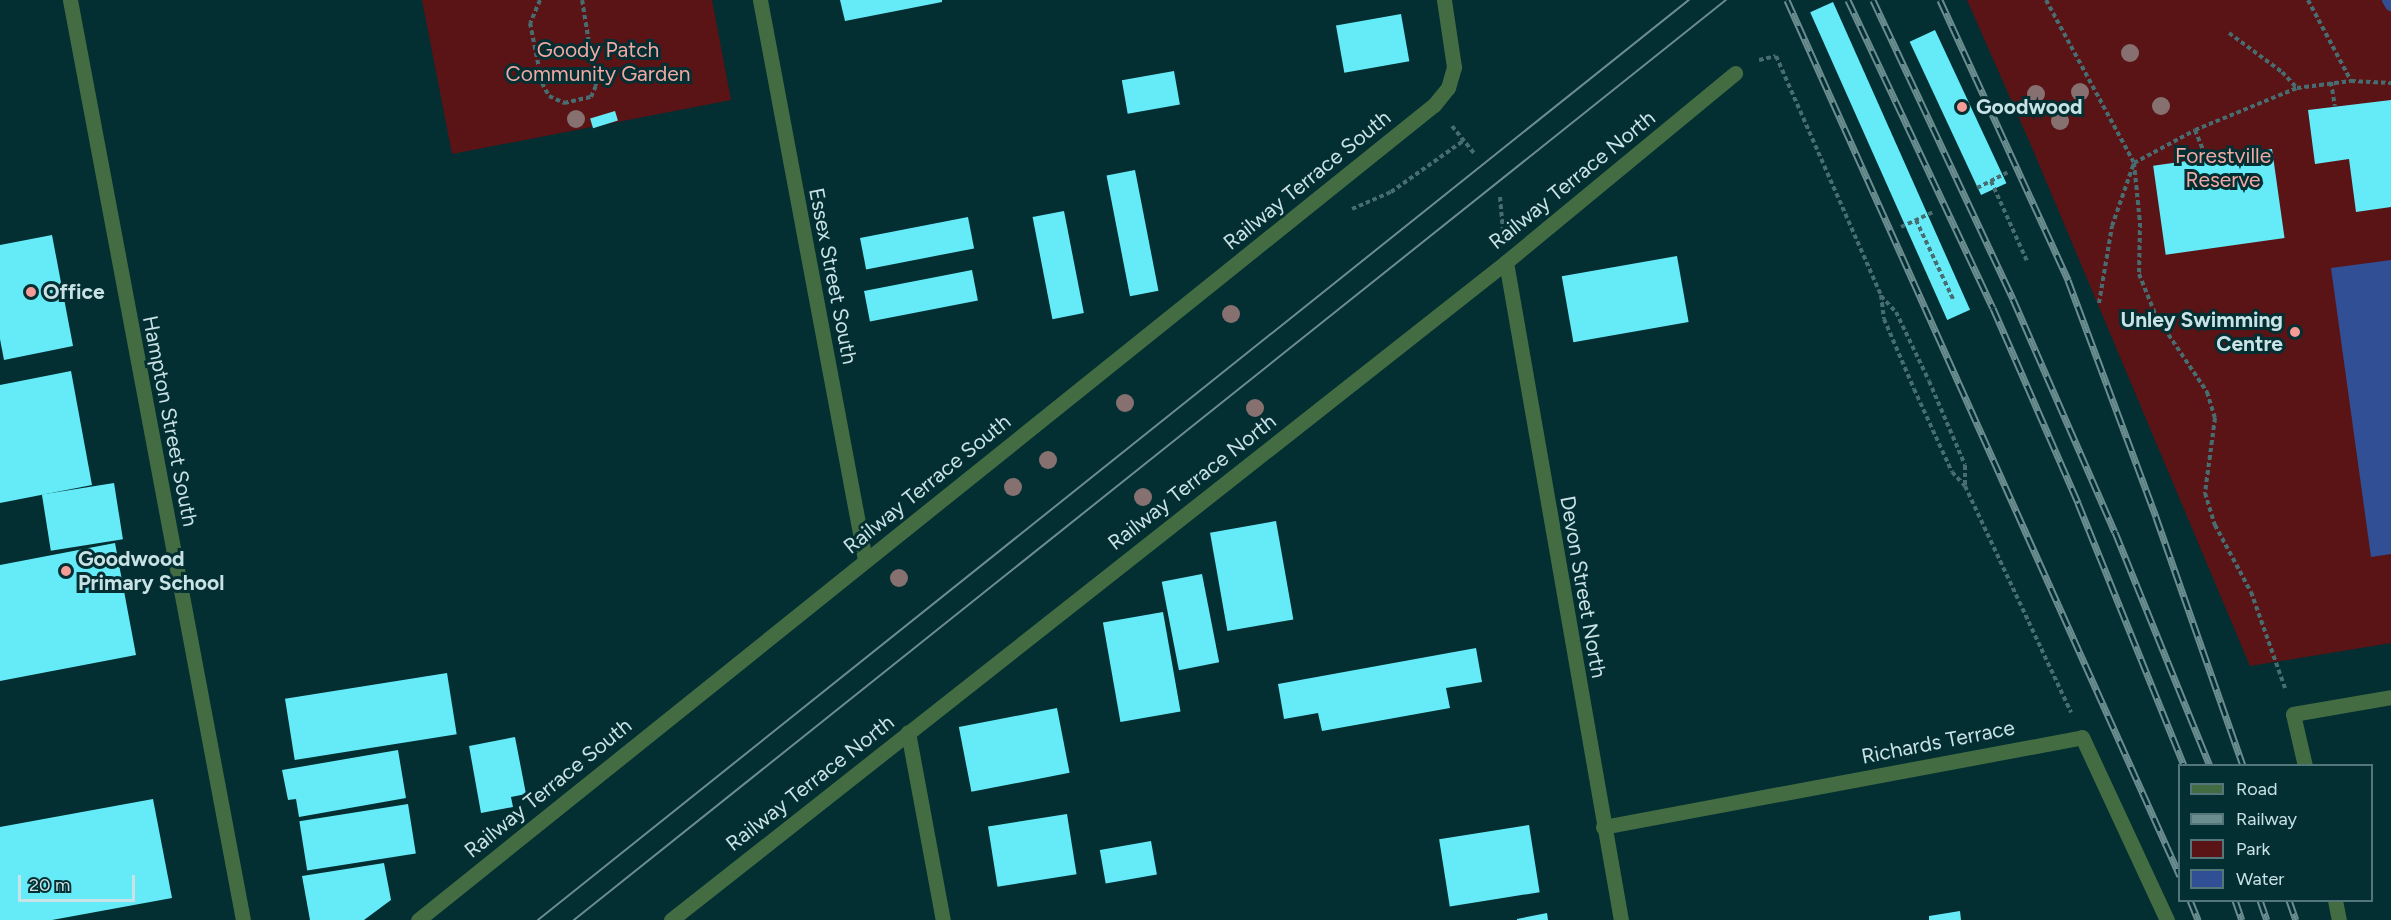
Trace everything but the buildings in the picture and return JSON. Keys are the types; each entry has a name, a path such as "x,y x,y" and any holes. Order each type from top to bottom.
{"street":[{"name":"Hampton Street South","path":"70,0 243,920"},
{"name":"Essex Street South","path":"760,0 865,560"},
{"name":"Railway Terrace South","path":"418,920 1434,105 1448,88 1453,73 1453,50 1444,0"},
{"name":"Railway Terrace North","path":"670,920 1506,262 1735,73"},
{"name":"Devon Street North","path":"1506,262 1621,920"},
{"path":"2305,764 2293,714 2391,697"},
{"path":"908,732 943,920"},
{"path":"2082,737 2167,920"},
{"name":"Richards Terrace","path":"1603,827 2082,737"},
{"path":"2334,902 2339,920"}],"path":[{"path":"540,0 530,23 542,83 549,96 564,103 591,97 596,86 582,0"},
{"path":"2046,0 2133,163 2140,223 2139,274 2156,316 2206,392 2215,418 2205,493 2215,525 2252,592 2293,714"},
{"path":"2308,0 2350,81"},
{"path":"2229,33 2282,72 2297,88"},
{"path":"1763,59 1776,56 1881,295 1884,319 1914,389 1952,472 1965,486 2082,737"},
{"path":"2099,303 2112,226 2133,163 2195,130 2297,88 2331,82 2391,83"},
{"path":"2331,82 2335,106"},
{"path":"1434,105 1474,154"},
{"path":"2195,130 2207,159"},
{"path":"1349,210 1391,192 1463,141"},
{"path":"1977,188 2007,173"},
{"path":"1991,181 2027,261"},
{"path":"1901,227 1933,212"},
{"path":"1916,220 1954,301"},
{"path":"1881,295 1896,312 1929,381 1965,465 1965,486"}],"green space":[{"name":"Goody Patch Community Garden","path":"422,0 712,0 731,100 452,154"},
{"name":"Forestville Reserve","path":"1967,0 2391,0 2391,643 2250,666 2030,143"}],"water":[{"path":"2391,260 2391,554 2371,557 2331,268"}],"waterway":[{"path":"2388,0 2391,5"}],"tram line":[{"path":"538,920 1689,0"},
{"path":"574,920 1726,0"}],"railway":[{"path":"1787,0 2178,872"},
{"path":"1848,0 1993,308 2078,503 2183,764"},
{"path":"1873,0 2013,299 2115,532 2209,764"},
{"path":"1940,0 2068,280 2156,517 2242,764"},
{"path":"2191,902 2198,920"},
{"path":"2236,902 2242,920"},
{"path":"2261,902 2267,920"},
{"path":"2290,902 2296,920"}],"place":[{"name":"Goodwood","path":"1962,107"},
{"name":"Office","path":"31,292"},
{"name":"Unley Swimming Centre","path":"2295,332"},
{"name":"Goodwood Primary School","path":"66,571"}]}
